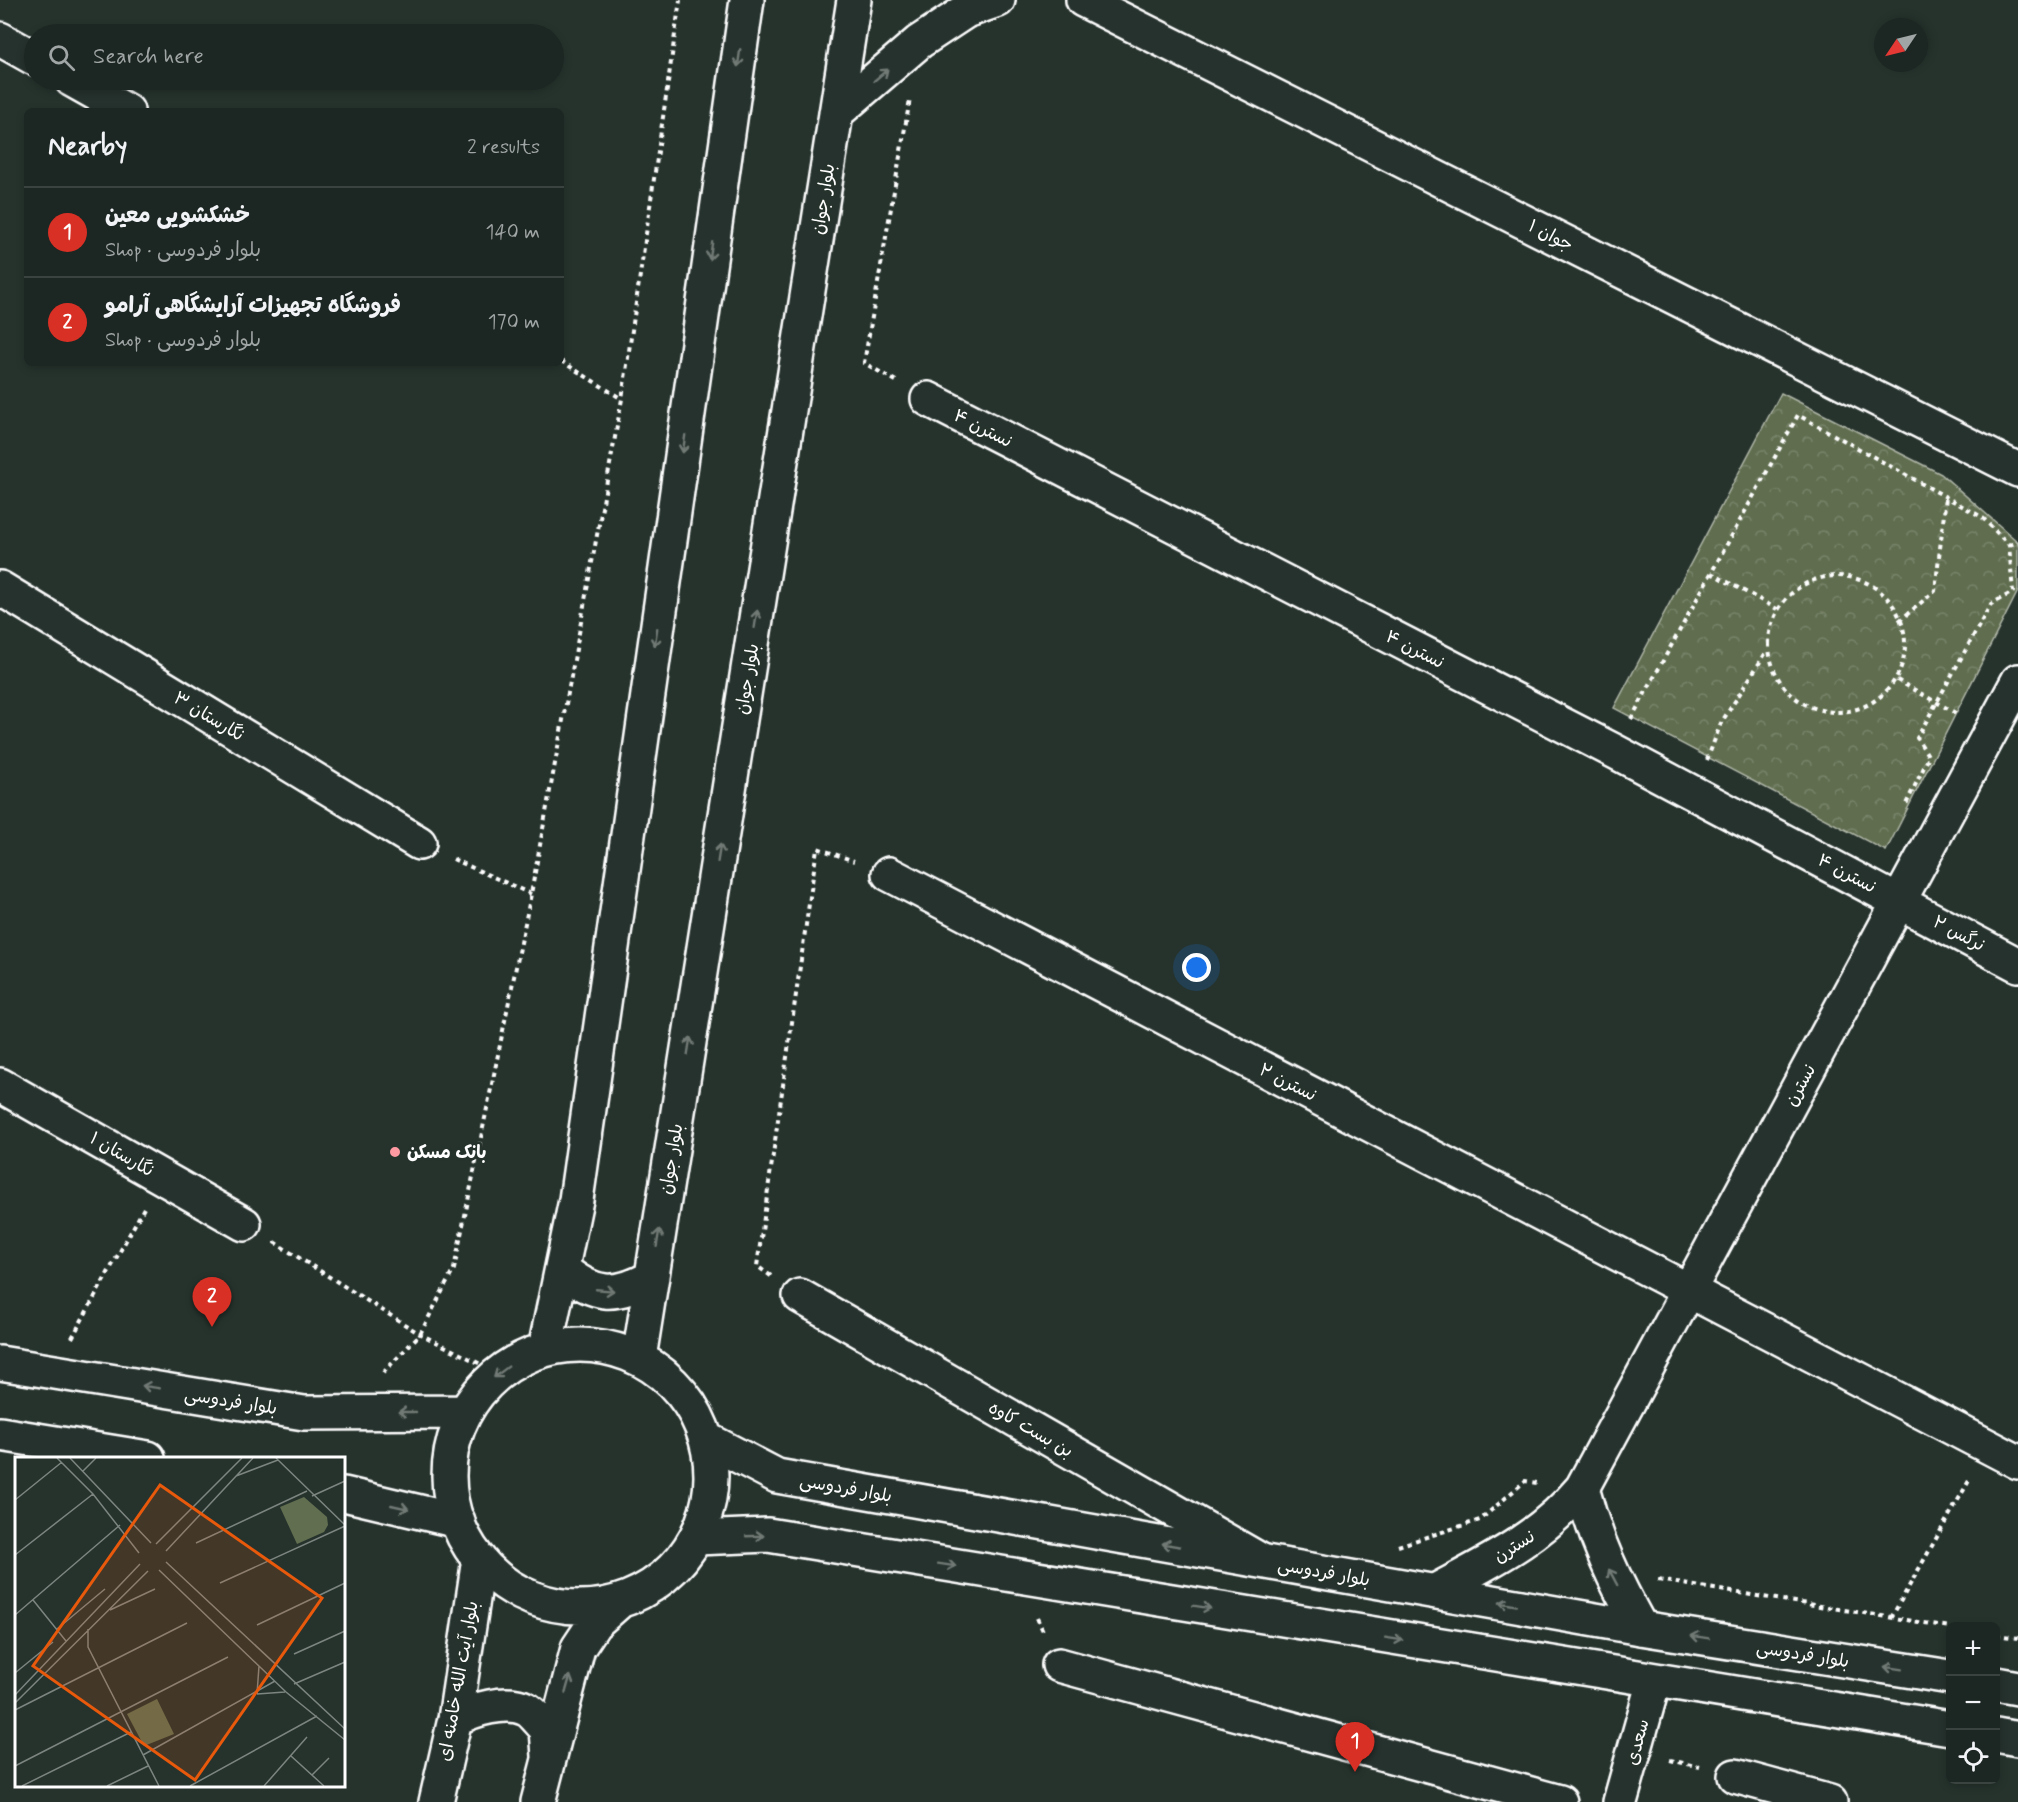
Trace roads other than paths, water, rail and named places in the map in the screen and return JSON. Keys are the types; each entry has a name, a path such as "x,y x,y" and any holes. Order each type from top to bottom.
{"main road":[{"path":"545,1349 580,1177 747,0"},
{"name":"بلوار جوان","path":"639,1358 854,0"},
{"path":"836,113 919,42 966,11 998,0"},
{"name":"جوان ۱","path":"1083,0 2018,470"},
{"path":"0,39 24,52"},
{"path":"90,90 122,108"},
{"name":"نسترن ۴","path":"928,399 1614,751 1901,902"},
{"name":"نگارستان ۳","path":"0,588 419,843"},
{"name":"نسترن","path":"1435,1592 1522,1544 1560,1514 1582,1488 1901,902 2005,738 2018,681"},
{"name":"نسترن ۲","path":"889,874 2018,1462"},
{"name":"نرگس ۲","path":"1901,902 2018,965"},
{"name":"نگارستان ۱","path":"0,1085 244,1224"},
{"path":"562,1269 581,1285 606,1292 630,1290 652,1277"},
{"name":"بن بست کاوه","path":"800,1296 1262,1561"},
{"path":"568,1345 592,1345 616,1349 639,1358 674,1384 688,1400 706,1439 711,1464 711,1490 706,1515 696,1538 682,1559 664,1577 643,1591 620,1601 586,1607 543,1601 512,1587 479,1559 458,1521 449,1476 451,1454 465,1412 480,1390 498,1373 520,1359 545,1349 568,1345"},
{"name":"بلوار فردوسی","path":"0,1363 304,1413 465,1412"},
{"path":"0,1434 142,1457"},
{"name":"بلوار فردوسی","path":"706,1439 777,1476 1641,1628 1946,1676"},
{"path":"1582,1488 1592,1528 1610,1573 1641,1628"},
{"path":"345,1494 458,1521"},
{"path":"696,1538 768,1535 1654,1682 1946,1727"},
{"name":"بلوار آیت الله خامنه ای","path":"435,1802 455,1719 479,1559"},
{"path":"538,1802 578,1648 594,1624 620,1601"},
{"path":"1059,1665 1560,1802"},
{"name":"سعدی","path":"1620,1802 1654,1682"},
{"path":"2000,1685 2018,1688"},
{"path":"455,1719 477,1708 497,1706 526,1709 547,1729 549,1758"},
{"path":"2000,1737 2018,1739"},
{"path":"1735,1776 1830,1802"}],"place":[{"name":"بانک مسکن","path":"395,1152"},
{"name":"فروشگاه تجهیزات آرایشگاهی آرامو","path":"212,1327"},
{"name":"خشکشویی معین","path":"1355,1772"}]}
